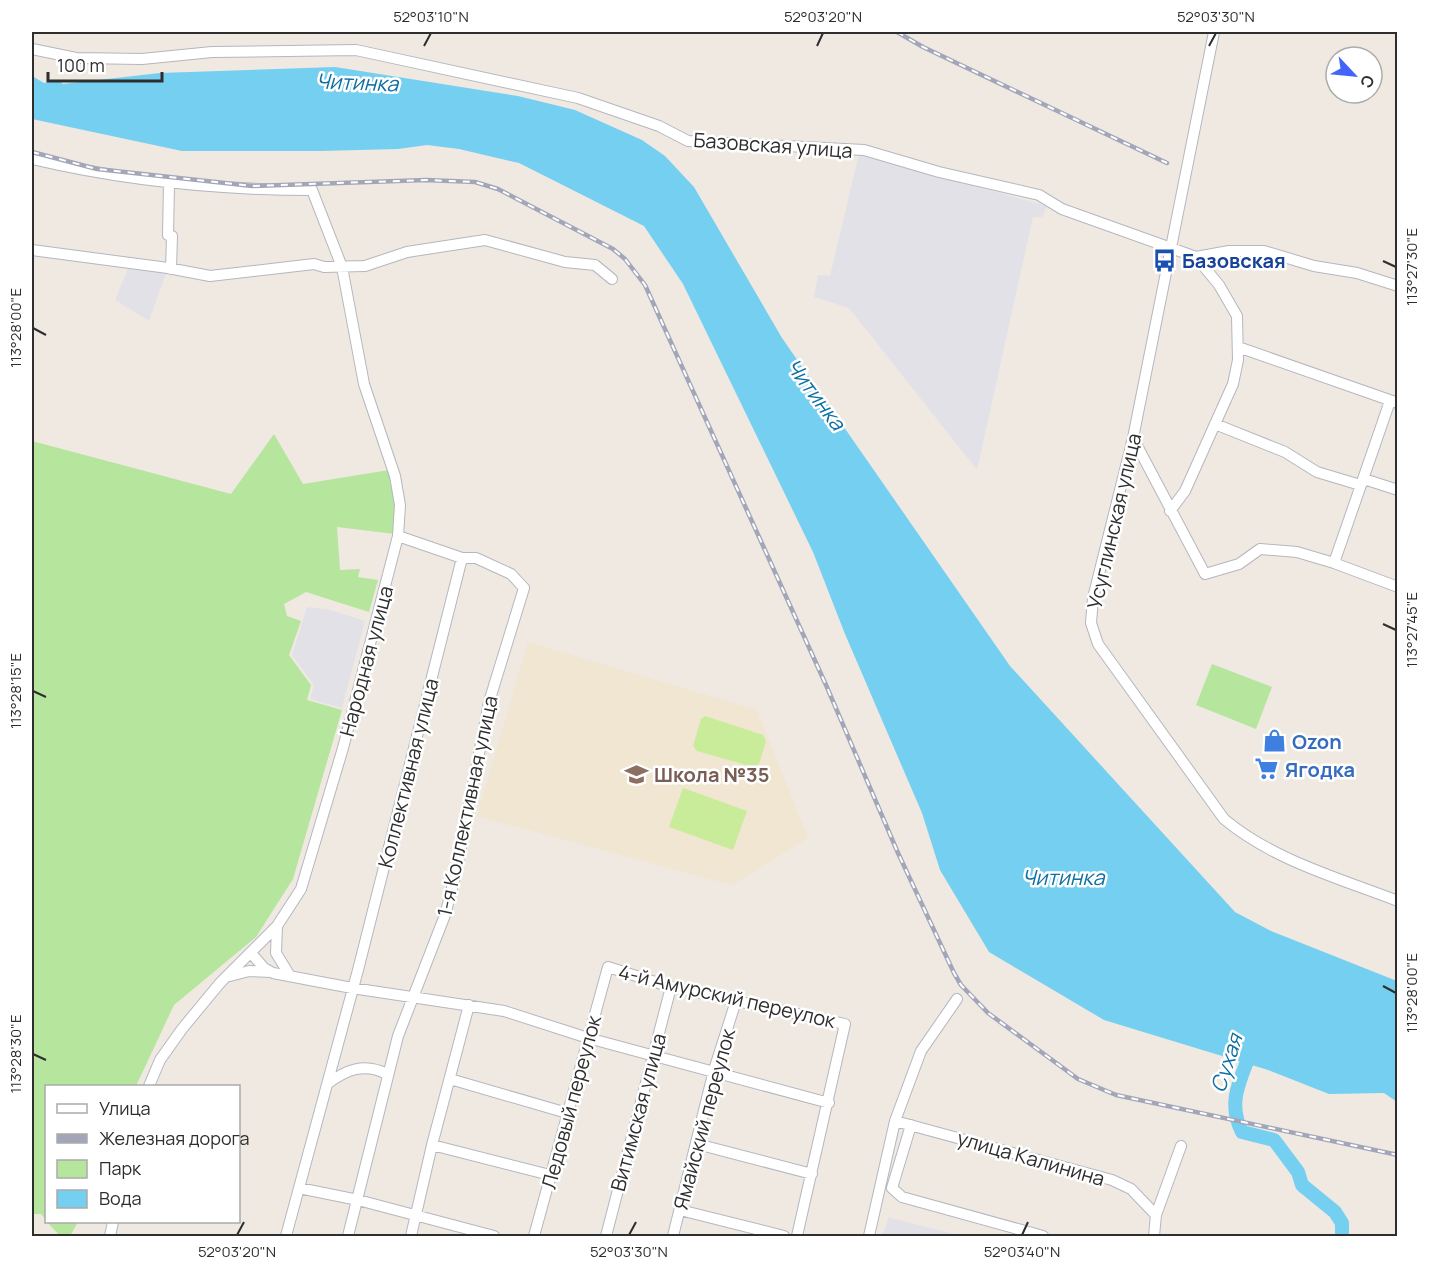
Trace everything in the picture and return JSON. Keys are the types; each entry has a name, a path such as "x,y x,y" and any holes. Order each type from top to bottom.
{"street":[{"name":"Усуглинская улица","path":"1214,32 1134,438 1093,598 1091,623 1098,644 1224,819 1248,839 1279,854 1398,901"},
{"name":"Базовская улица","path":"32,50 76,58 131,59 212,52 356,50 578,98 659,126 688,141 864,150 939,172 1039,195 1062,209 1196,256 1229,251 1264,251 1314,266 1357,273 1398,286"},
{"path":"32,159 93,173 169,184 168,235 172,236 171,268"},
{"name":"Народная улица","path":"149,1085 160,1060 182,1029 224,979 277,926 301,889 343,748 398,536 400,505 395,476 364,384 342,267 312,190 237,190 169,184"},
{"path":"32,250 171,268 210,276 314,264 342,267 365,266 407,252 485,240 565,261 595,265 612,279"},
{"path":"1170,511 1185,490 1233,384 1238,347 1237,315 1219,285 1196,256"},
{"path":"1238,347 1394,402 1362,482 1334,563"},
{"path":"1215,424 1285,452 1317,472 1357,484 1367,480 1398,490"},
{"path":"1134,438 1170,511 1205,574 1239,564 1260,549 1296,552 1334,563 1398,587"},
{"path":"398,536 462,558"},
{"name":"1-я Коллективная улица","path":"348,1236 398,1036 445,915 456,873 489,702 524,588 511,574 476,558 462,558"},
{"name":"Коллективная улица","path":"286,1236 462,558"},
{"path":"277,926 276,953 290,976"},
{"path":"251,953 264,968 273,973"},
{"name":"4-й Амурский переулок","path":"608,967 671,987 845,1024 829,1103"},
{"name":"Ледовый переулок","path":"534,1236 608,967"},
{"path":"224,979 249,971 273,973 352,988 504,1011 588,1038 714,1070 829,1103 797,1236"},
{"name":"Витимская улица","path":"606,1236 671,987"},
{"path":"869,1236 895,1121 921,1051 957,999"},
{"name":"Ямайский переулок","path":"673,1236 714,1070 736,1001"},
{"path":"411,1236 469,1005"},
{"path":"327,1084 351,1069 368,1068 387,1074"},
{"path":"450,1080 567,1113"},
{"name":"улица Калинина","path":"895,1121 1112,1180 1131,1189 1156,1215"},
{"path":"911,1125 892,1188 902,1197 1043,1236"},
{"path":"697,1144 812,1174"},
{"path":"432,1145 550,1175"},
{"path":"1155,1236 1156,1215 1181,1146"},
{"path":"299,1188 358,1200 494,1236"},
{"path":"680,1210 784,1236"}],"shaded area":[{"path":"859,154 1047,206 1042,217 1033,217 977,470 849,308 814,297 818,275 830,276"},
{"path":"129,266 167,271 149,321 115,300"},
{"path":"307,607 331,610 365,621 342,708 310,699 314,685 292,655"},
{"name":"Школа №35","path":"528,642 757,710 808,838 732,885 477,816"},
{"path":"889,1217 891,1218 962,1236 882,1236"}],"green space":[{"path":"274,434 303,484 389,470 398,507 395,534 337,527 340,570 360,569 358,577 378,580 369,612 306,592 284,604 287,616 301,621 289,655 311,685 307,700 342,710 293,879 256,937 174,1005 136,1085 45,1085 45,1219 41,1214 32,1214 32,441 231,494"},
{"path":"1212,664 1272,687 1256,729 1196,705"},
{"path":"705,716 763,735 766,741 759,764 753,767 697,751 693,746 701,719"},
{"path":"683,788 747,811 733,850 669,827"},
{"path":"48,1223 77,1223 70,1236 60,1236"}],"water":[{"name":"Читинка","path":"335,67 518,96 575,110 642,140 665,156 694,187 782,338 1010,666 1235,912 1271,931 1397,981 1397,1102 1384,1093 1329,1094 1268,1070 1104,1020 989,952 940,870 922,813 845,634 813,552 683,284 644,226 519,163 459,149 427,145 398,149 320,151 182,151 32,119 32,76 44,83 58,80 63,84 160,73"}],"waterway":[{"name":"Сухая","path":"1253,1046 1237,1089 1235,1110 1242,1132 1274,1140 1298,1172 1302,1185 1335,1212 1342,1223 1342,1236"}],"railway":[{"path":"897,32 923,47 1167,163"},
{"path":"32,152 97,169 252,186 426,180 475,182 498,189 613,249 625,259 645,285 826,685 898,853 961,985 988,1013 1078,1079 1116,1095 1398,1155"}],"place":[{"name":"Базовская","path":"1164,260"},
{"name":"Ozon","path":"1274,741"},
{"name":"Ягодка","path":"1267,769"},
{"name":"Школа №35","path":"636,774"}]}
